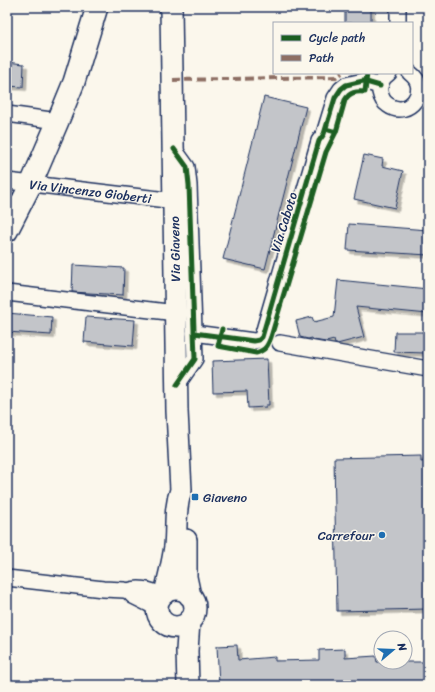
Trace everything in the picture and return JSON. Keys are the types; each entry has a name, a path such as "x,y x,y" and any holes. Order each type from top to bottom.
{"main road":[{"path":"7,231 32,184 74,82 97,7"},
{"name":"Via Giaveno","path":"169,609 193,616 194,602 190,596 186,577 186,501 181,490 177,411 172,7"},
{"name":"Via Giaveno","path":"181,490 177,501 175,546 171,572 169,609 187,651 188,685"},
{"path":"169,609 178,653 181,685"}],"street":[{"path":"398,7 398,22"},
{"path":"388,74 380,86 381,94 384,102 391,107 400,109 411,105 423,90 411,74"},
{"name":"Via Caboto","path":"194,333 254,341 259,340 262,337 319,141 324,134 335,98 346,84 362,81 380,86"},
{"path":"7,114 58,121"},
{"path":"174,149 187,167 189,185 195,359 177,385"},
{"name":"Via Vincenzo Gioberti","path":"7,181 175,201"},
{"path":"7,293 176,313"},
{"path":"280,343 428,370"},
{"path":"7,578 128,591 134,589 150,590 169,609"}],"building":[{"path":"345,7 371,7 371,22 345,22"},
{"path":"7,62 24,64 23,87 7,86"},
{"path":"264,97 306,107 265,269 223,259"},
{"path":"364,155 383,159 382,166 403,171 395,208 354,199"},
{"path":"349,224 428,230 428,255 347,250"},
{"path":"73,265 124,268 123,295 72,292"},
{"path":"338,280 428,289 428,314 356,307 364,337 335,344 334,340 326,342 313,340 312,338 308,339 300,337 296,321 312,317 314,322 334,317"},
{"path":"7,313 52,317 51,335 7,332"},
{"path":"86,317 135,320 133,346 84,342"},
{"path":"395,332 426,332 425,353 394,352"},
{"path":"267,359 269,405 266,405 266,407 248,408 247,391 213,392 212,361"},
{"name":"Carrefour","path":"421,456 421,462 428,461 428,609 337,611 334,458"},
{"path":"237,645 238,660 275,657 275,661 319,660 319,650 345,649 345,658 373,656 373,670 413,670 413,662 428,662 428,685 219,685 217,646"}],"marked path":[{"path":"173,80 336,77 340,74"}],"cycle path":[{"path":"329,130 336,132 347,97 354,93 365,92 367,74"},
{"path":"194,333 254,341 259,340 262,337 319,141 324,134 335,98 341,89 346,85 363,81 380,86"},
{"path":"222,329 218,346 256,353 268,345 326,152 336,132"},
{"path":"174,149 187,167 189,185 195,359 177,385"}],"place":[{"name":"Giaveno","path":"195,497"},
{"name":"Carrefour","path":"382,535"}]}
